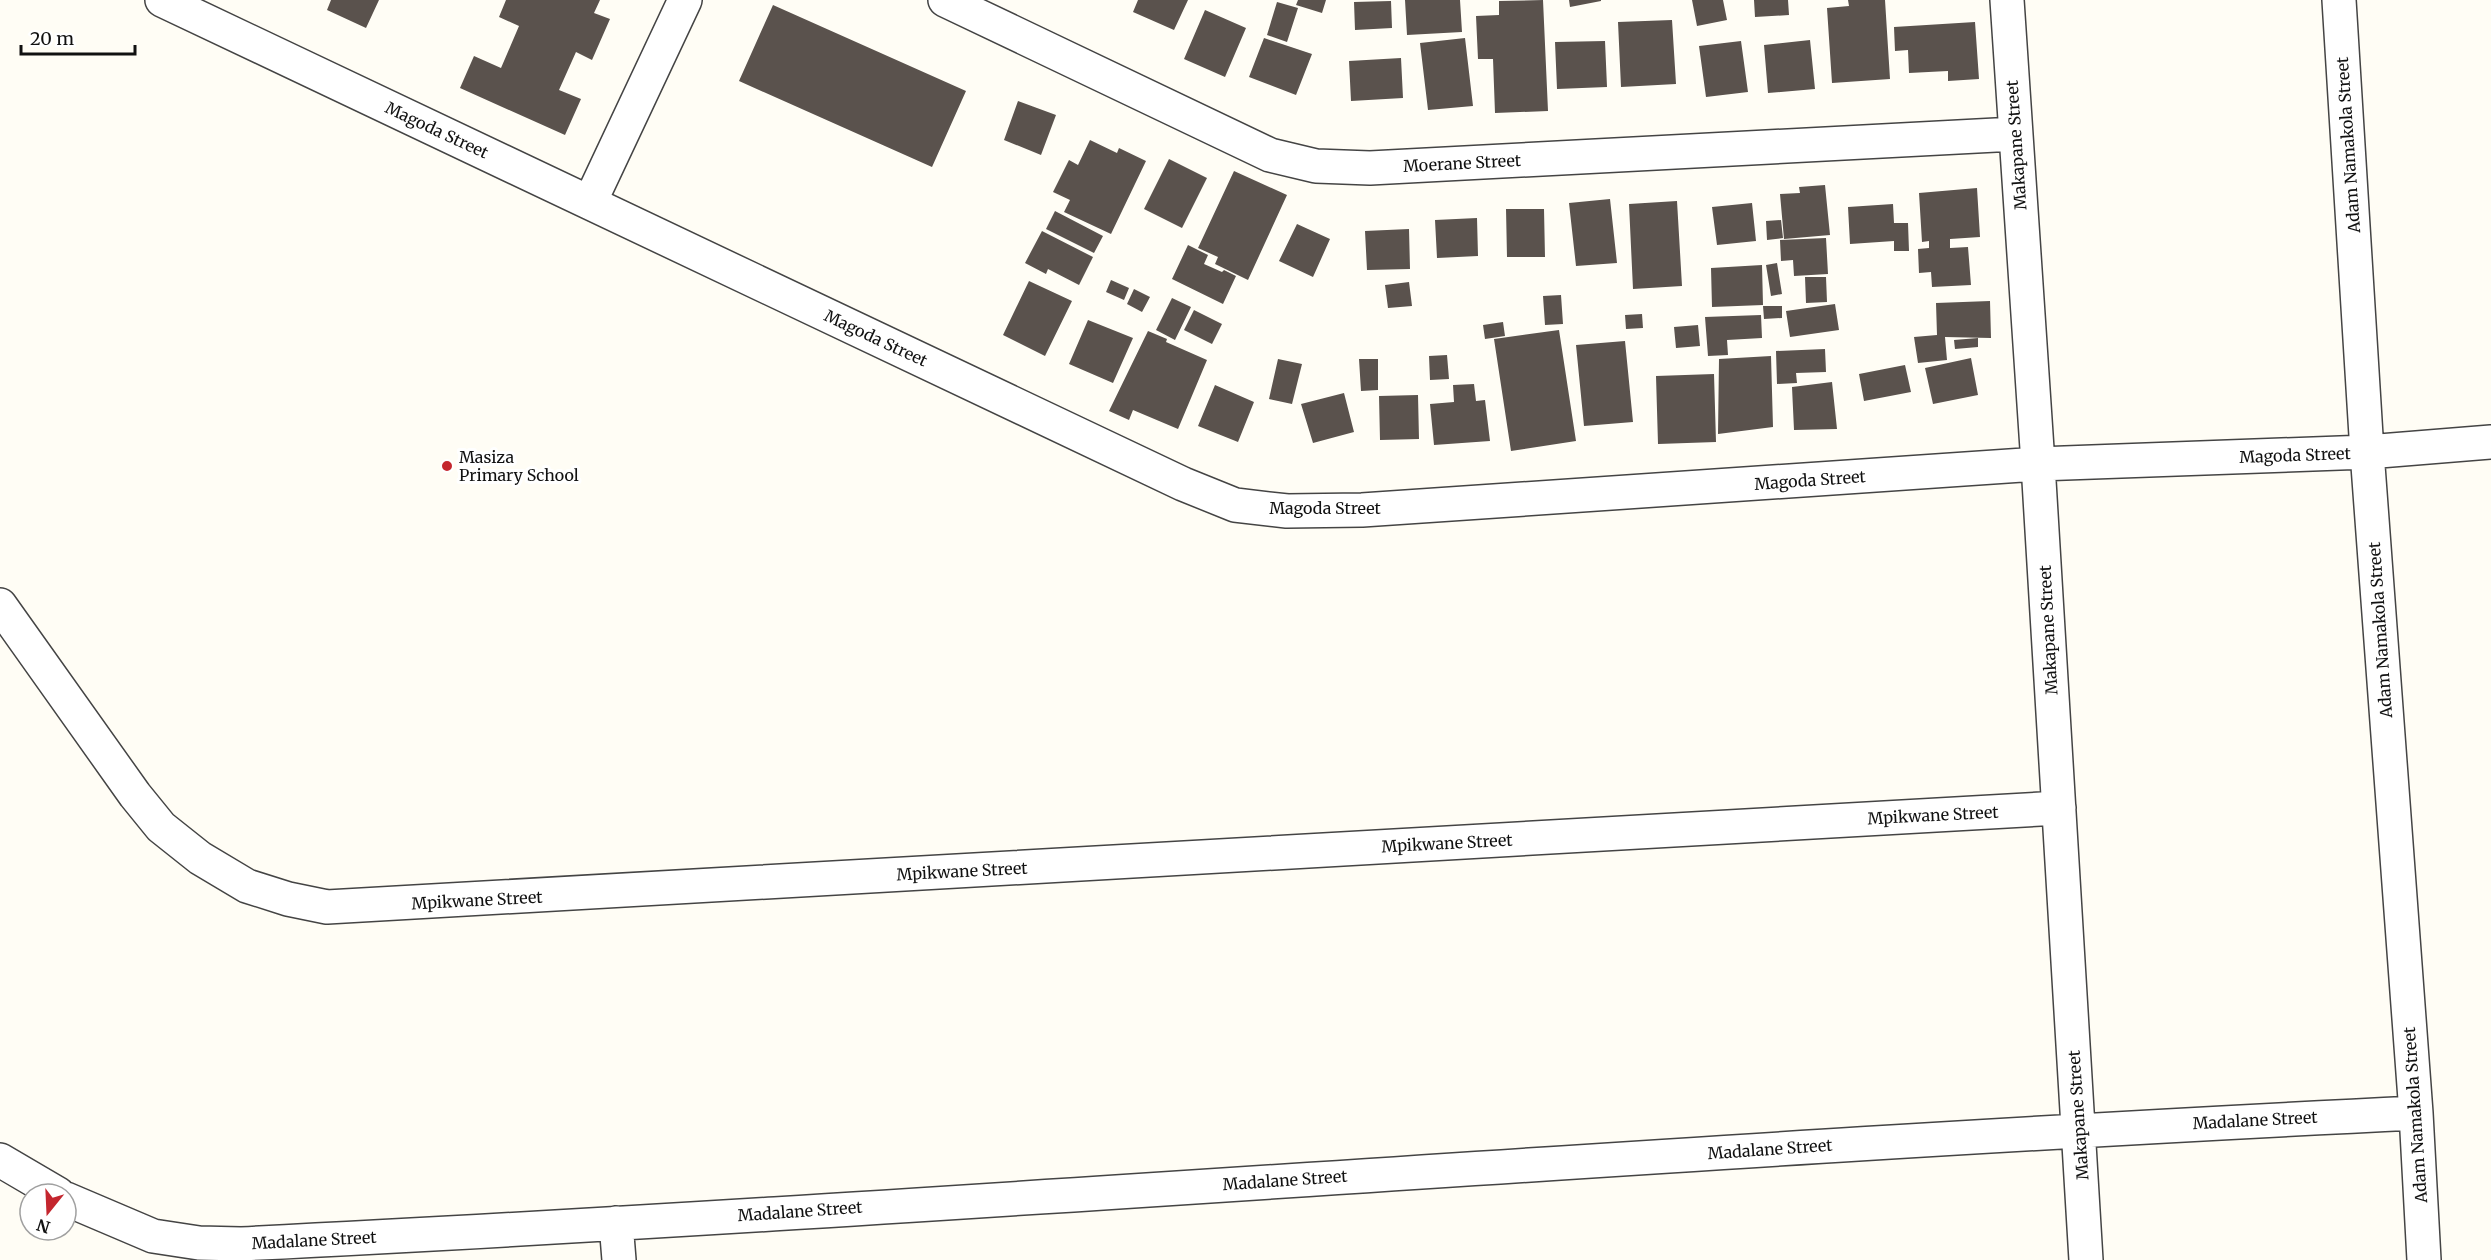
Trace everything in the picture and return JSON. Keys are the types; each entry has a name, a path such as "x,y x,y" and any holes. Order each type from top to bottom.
{"street":[{"name":"Magoda Street","path":"162,0 1183,484 1235,505 1287,511 1362,510 2038,465 2367,452 2491,442"},
{"path":"590,202 685,0"},
{"name":"Moerane Street","path":"945,0 1270,155 1316,166 1370,168 2015,134"},
{"name":"Makapane Street","path":"2007,0 2038,465 2086,1260"},
{"name":"Adam Namakola Street","path":"2339,0 2367,452 2416,1113 2424,1260"},
{"name":"Mpikwane Street","path":"0,605 135,795 161,827 200,858 247,886 288,899 327,907 2059,808"},
{"name":"Madalane Street","path":"78,1206 152,1248 200,1243 336,1250 616,1223 2079,1129 2416,1113"},
{"path":"0,1160 38,1182"},
{"path":"616,1223 619,1260"}],"building":[{"path":"331,0 379,0 366,28 327,10"},
{"path":"506,0 600,0 594,13 610,19 592,60 576,52 559,90 581,99 565,135 460,88 474,56 501,68 519,26 499,17"},
{"path":"1138,0 1188,0 1174,30 1133,12"},
{"path":"1298,0 1326,0 1322,13 1296,5"},
{"path":"1405,0 1460,0 1462,32 1407,35"},
{"path":"1543,0 1548,111 1495,113 1493,59 1478,59 1476,16 1499,15 1499,1"},
{"path":"1569,0 1601,0 1601,1 1570,7"},
{"path":"1692,0 1723,0 1727,20 1697,26"},
{"path":"1754,0 1788,0 1789,15 1755,17"},
{"path":"1848,0 1885,0 1890,79 1832,83 1827,8 1849,6"},
{"path":"1391,1 1392,28 1355,30 1354,2"},
{"path":"1277,2 1298,8 1287,42 1267,35"},
{"path":"773,5 966,91 932,167 739,81"},
{"path":"1205,10 1246,28 1225,77 1184,59"},
{"path":"1672,20 1676,84 1621,87 1618,22"},
{"path":"1975,22 1979,79 1948,81 1948,71 1909,73 1908,50 1895,51 1894,27"},
{"path":"1264,38 1312,54 1296,95 1249,77"},
{"path":"1465,38 1473,106 1428,110 1420,43"},
{"path":"1810,40 1815,89 1768,93 1764,45"},
{"path":"1605,41 1607,87 1557,89 1555,42"},
{"path":"1741,41 1748,92 1706,97 1699,46"},
{"path":"1401,58 1403,98 1351,101 1349,61"},
{"path":"1018,101 1056,115 1041,155 1004,140"},
{"path":"1090,140 1117,153 1119,148 1146,161 1111,234 1064,212 1070,200 1053,192 1069,160 1078,165"},
{"path":"1169,159 1207,178 1182,228 1144,209"},
{"path":"1234,171 1287,195 1248,280 1215,264 1218,257 1198,248"},
{"path":"1825,185 1830,235 1784,239 1780,194 1800,193 1799,187"},
{"path":"1977,188 1980,237 1950,239 1950,248 1968,247 1971,285 1932,287 1931,272 1919,273 1918,249 1929,248 1929,241 1922,242 1919,193"},
{"path":"1610,199 1617,263 1576,266 1569,203"},
{"path":"1677,201 1682,286 1633,289 1629,204"},
{"path":"1752,203 1756,241 1717,245 1712,207"},
{"path":"1893,204 1894,223 1908,223 1909,251 1894,251 1894,241 1850,244 1848,207"},
{"path":"1506,209 1544,209 1545,257 1507,257"},
{"path":"1055,211 1103,236 1094,253 1046,229"},
{"path":"1477,218 1478,256 1437,258 1435,220"},
{"path":"1781,220 1783,238 1767,240 1766,221"},
{"path":"1297,224 1330,239 1313,277 1279,261"},
{"path":"1409,229 1410,269 1367,270 1365,231"},
{"path":"1042,231 1093,257 1079,285 1048,269 1046,274 1025,263"},
{"path":"1826,238 1828,274 1794,276 1793,260 1781,261 1780,240"},
{"path":"1188,245 1208,255 1204,264 1236,276 1223,304 1172,279"},
{"path":"1777,263 1782,294 1771,296 1766,265"},
{"path":"1762,265 1763,305 1712,307 1711,268"},
{"path":"1805,277 1826,277 1827,302 1806,303"},
{"path":"1111,280 1129,288 1124,300 1106,292"},
{"path":"1029,281 1072,301 1045,356 1003,335"},
{"path":"1409,282 1412,306 1388,308 1385,285"},
{"path":"1134,289 1150,297 1142,312 1127,304"},
{"path":"1561,295 1563,324 1545,325 1543,296"},
{"path":"1172,298 1191,307 1175,340 1156,330"},
{"path":"1990,301 1991,338 1945,337 1947,360 1918,363 1914,337 1937,335 1936,303"},
{"path":"1835,304 1839,330 1790,337 1786,311"},
{"path":"1763,306 1782,306 1782,318 1764,319"},
{"path":"1194,310 1222,324 1212,344 1184,330"},
{"path":"1642,314 1643,328 1626,329 1625,315"},
{"path":"1761,315 1762,338 1727,340 1728,355 1708,356 1705,317"},
{"path":"1088,320 1133,338 1113,383 1069,364"},
{"path":"1503,322 1505,336 1485,339 1483,325"},
{"path":"1698,325 1700,346 1676,348 1674,327"},
{"path":"1559,330 1576,441 1511,451 1494,339"},
{"path":"1148,331 1167,339 1166,342 1207,360 1178,429 1133,410 1129,420 1109,411"},
{"path":"1978,338 1978,347 1955,349 1954,340"},
{"path":"1625,341 1633,422 1584,426 1576,345"},
{"path":"1825,349 1826,372 1796,373 1797,383 1777,384 1776,351"},
{"path":"1447,355 1449,379 1430,380 1429,356"},
{"path":"1771,356 1773,427 1718,434 1719,359"},
{"path":"1971,358 1978,395 1933,404 1925,368"},
{"path":"1278,359 1302,364 1292,404 1269,399"},
{"path":"1359,359 1378,359 1378,390 1361,391"},
{"path":"1905,365 1911,392 1864,401 1859,374"},
{"path":"1714,374 1716,442 1658,444 1656,376"},
{"path":"1832,382 1837,429 1794,430 1792,387"},
{"path":"1474,384 1476,401 1485,400 1490,441 1434,445 1430,404 1454,402 1453,385"},
{"path":"1215,385 1254,402 1238,442 1198,426"},
{"path":"1344,393 1354,432 1313,443 1301,404"},
{"path":"1418,395 1419,439 1380,440 1379,396"}],"place":[{"name":"Masiza Primary School","path":"447,466"}]}
